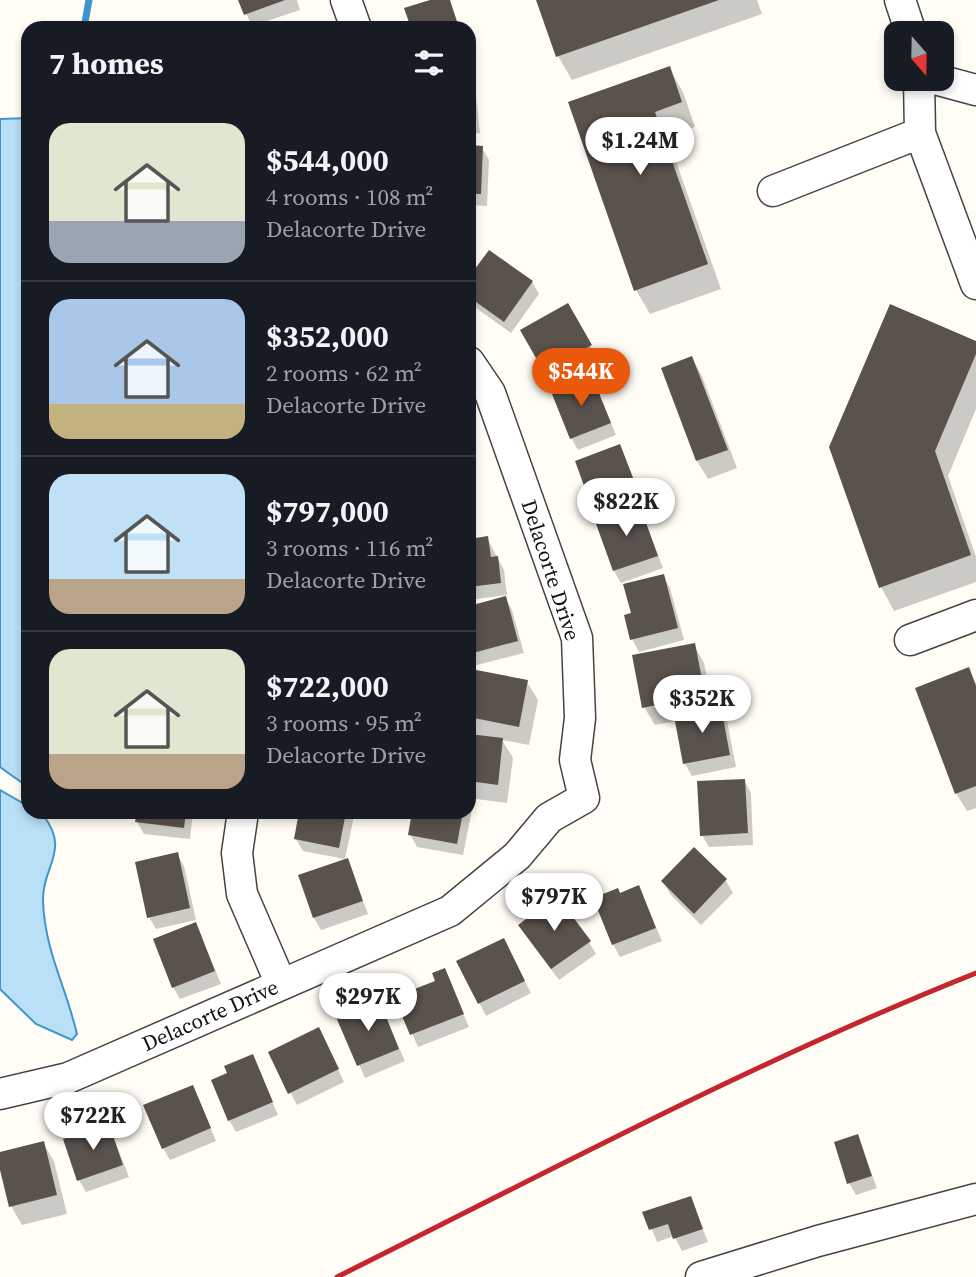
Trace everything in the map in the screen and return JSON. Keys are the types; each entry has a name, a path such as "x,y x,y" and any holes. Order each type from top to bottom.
{"street":[{"path":"346,0 354,21"},
{"path":"900,0 907,21"},
{"path":"954,84 976,90"},
{"path":"919,91 920,133 976,284"},
{"path":"774,191 920,133"},
{"name":"Delacorte Drive","path":"0,1094 68,1078 450,911 517,856 549,818 584,798 575,760 580,718 576,638 490,393 476,372"},
{"path":"910,640 976,615"},
{"path":"242,819 237,853 242,894 281,984"},
{"path":"701,1277 976,1199"}],"water":[{"path":"21,118 21,782 0,767 0,119"},
{"path":"0,790 21,802 21,819 45,819 55,839 55,849 44,889 45,920 52,953 77,1034 72,1040 36,1024 0,989"}],"building":[{"path":"238,0 285,0 244,15"},
{"path":"430,0 450,0 457,21 409,21 404,8"},
{"path":"536,0 719,0 556,57"},
{"path":"670,66 682,102 655,112 708,264 634,291 568,102"},
{"path":"476,146 483,146 481,194 476,194"},
{"path":"489,250 533,281 504,322 476,302 476,268"},
{"path":"568,303 592,345 544,372 520,330"},
{"path":"890,304 976,341 976,354 935,451 971,555 879,588 829,447"},
{"path":"692,356 728,450 696,461 661,368"},
{"path":"593,378 611,423 570,439 552,394"},
{"path":"620,444 637,488 591,505 575,461"},
{"path":"640,506 658,556 613,571 595,521"},
{"path":"488,536 491,557 498,556 501,583 476,586 476,538"},
{"path":"664,574 678,628 630,640 624,615 631,613 623,584"},
{"path":"506,596 518,641 476,652 476,604"},
{"path":"695,643 705,695 642,708 632,655"},
{"path":"969,667 976,686 976,786 955,794 915,688"},
{"path":"476,670 528,680 519,727 476,718"},
{"path":"721,707 730,755 683,764 674,716"},
{"path":"476,735 503,738 498,785 476,782"},
{"path":"745,779 748,833 700,836 697,781"},
{"path":"136,819 185,819 184,828 135,822"},
{"path":"298,819 345,819 339,848 294,839"},
{"path":"411,819 462,819 457,844 408,835"},
{"path":"694,847 727,879 694,914 661,881"},
{"path":"178,852 190,908 147,918 135,862"},
{"path":"348,858 363,901 313,918 298,875"},
{"path":"639,885 656,928 612,945 593,898 618,888 620,893"},
{"path":"557,896 591,941 551,969 518,925"},
{"path":"196,922 215,971 172,988 153,939"},
{"path":"504,938 525,981 478,1004 456,961"},
{"path":"445,968 464,1014 410,1035 394,997 435,981 432,973"},
{"path":"379,999 399,1049 357,1066 336,1017"},
{"path":"319,1027 339,1069 288,1094 268,1052"},
{"path":"253,1054 273,1102 228,1121 211,1080 227,1073 224,1066"},
{"path":"193,1085 211,1128 162,1149 143,1105"},
{"path":"109,1124 123,1165 77,1181 63,1139"},
{"path":"858,1134 872,1176 847,1184 834,1142"},
{"path":"44,1141 57,1195 9,1207 0,1170 0,1152"},
{"path":"691,1196 703,1229 673,1239 668,1224 649,1230 642,1212"}],"waterway":[{"path":"85,21 89,0"}],"railway":[{"path":"337,1277 733,1080 813,1042 976,973"}]}
